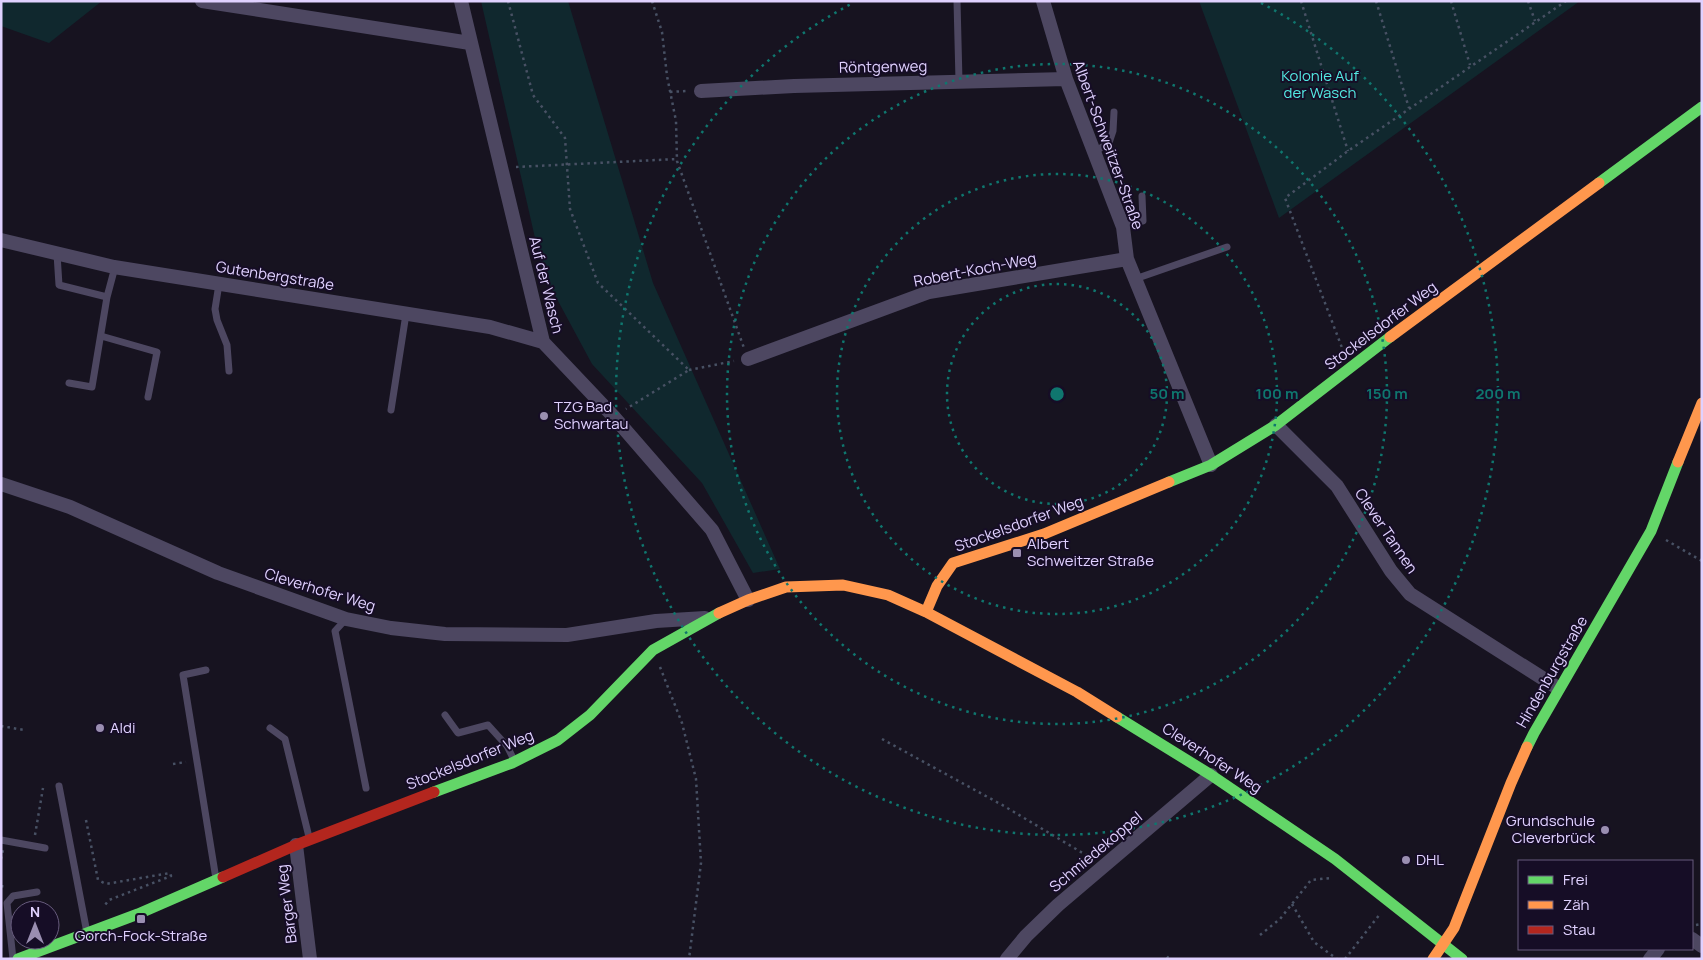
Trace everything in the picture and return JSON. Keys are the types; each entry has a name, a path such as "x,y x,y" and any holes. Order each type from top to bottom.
{"street":[{"path":"202,1 470,43"},
{"name":"Auf der Wasch","path":"461,1 543,342 614,417 712,530 748,600"},
{"name":"Albert-Schweitzer-Straße","path":"1043,1 1066,79 1123,227 1127,259 1211,465"},
{"name":"Röntgenweg","path":"701,91 794,86 1066,79"},
{"name":"Stockelsdorfer Weg","path":"18,959 216,881 296,845 371,815 515,762 558,740 590,715 653,650 708,618 748,600 786,587 843,584 888,595 926,612 937,586 953,564 1044,534 1211,465 1276,425 1349,368 1702,107"},
{"name":"Gutenbergstraße","path":"1,240 115,267 490,327 543,342"},
{"name":"Robert-Koch-Weg","path":"748,359 929,292 1127,259"},
{"name":"Hindenburgstraße","path":"1433,959 1454,928 1511,783 1534,733 1558,688 1652,531 1702,403"},
{"name":"Clever Tannen","path":"1276,425 1337,486 1391,570 1410,594 1558,688"},
{"name":"Cleverhofer Weg","path":"1,484 70,507 218,574 346,619 391,628 445,634 567,635 656,621 708,618"},
{"name":"Cleverhofer Weg","path":"926,612 1077,692 1211,775 1336,859 1462,959"},
{"name":"Schmiedekoppel","path":"1007,959 1026,936 1058,905 1211,775"},
{"name":"Barger Weg","path":"296,845 310,959"}],"lane":[{"path":"957,1 959,81"},
{"path":"1094,152 1109,143 1113,131 1114,112"},
{"path":"1123,227 1134,222 1143,221 1142,196"},
{"path":"1135,279 1228,247"},
{"path":"57,254 59,285 107,297"},
{"path":"69,384 92,387 107,297 115,267"},
{"path":"219,284 215,309 217,320 227,345 229,371"},
{"path":"390,410 406,314"},
{"path":"101,336 157,352 148,397"},
{"path":"346,619 335,631 366,788"},
{"path":"206,670 183,675 216,881"},
{"path":"445,715 458,733 488,725 507,746 515,762"},
{"path":"270,728 285,739 310,840"},
{"path":"59,786 87,933"},
{"path":"1,840 45,848"},
{"path":"13,959 7,902 13,896 37,892"}],"path":[{"path":"508,1 532,95 565,138 570,209 598,283 689,370"},
{"path":"614,417 689,370 748,359 677,159 676,121 662,32 652,1"},
{"path":"1301,1 1348,150"},
{"path":"1376,1 1409,108"},
{"path":"1451,1 1470,65"},
{"path":"1528,1 1535,21"},
{"path":"1349,368 1285,198 1348,150 1566,1"},
{"path":"670,92 701,91"},
{"path":"500,167 677,159"},
{"path":"1652,531 1702,561"},
{"path":"653,650 682,723 696,780 701,863 689,959"},
{"path":"1,726 24,730"},
{"path":"882,739 1004,806 1104,866"},
{"path":"33,846 43,788"},
{"path":"86,820 98,880 106,884 170,873 172,876 109,900 105,905 110,924"},
{"path":"1,850 3,850 1,859"},
{"path":"1260,935 1280,920 1311,880 1356,875"},
{"path":"1345,959 1390,901"},
{"path":"1292,904 1314,942 1337,959"}],"green space":[{"path":"1,1 102,1 49,43 1,26"},
{"path":"481,1 568,1 653,283 780,569 753,573 702,483 592,364 543,273"},
{"name":"Kolonie Auf der Wasch","path":"1199,1 1580,1 1279,218"}],"traffic: fast":[{"path":"1599,183 1702,107"},
{"path":"1169,482 1211,465 1276,425 1390,337"},
{"path":"1527,747 1651,531 1678,462"},
{"path":"434,792 512,763 558,740 590,715 653,650 719,613"},
{"path":"1117,717 1211,775 1335,859 1462,959"},
{"path":"18,959 138,914 223,877"}],"traffic: slow":[{"path":"1390,337 1599,183"},
{"path":"1678,462 1702,403"},
{"path":"926,612 937,586 953,563 1044,534 1169,482"},
{"path":"719,613 748,600 786,587 843,585 888,595 926,612 1077,692 1117,717"},
{"path":"1433,959 1454,928 1527,747"}],"traffic: jam":[{"path":"223,877 296,845 434,792"}],"place":[{"name":"TZG Bad Schwartau","path":"544,416"},
{"name":"Albert Schweitzer Straße","path":"1017,553"},
{"name":"Aldi","path":"100,728"},
{"name":"Grundschule Cleverbrück","path":"1605,830"},
{"name":"DHL","path":"1406,860"},
{"name":"Gorch-Fock-Straße","path":"141,919"}]}
